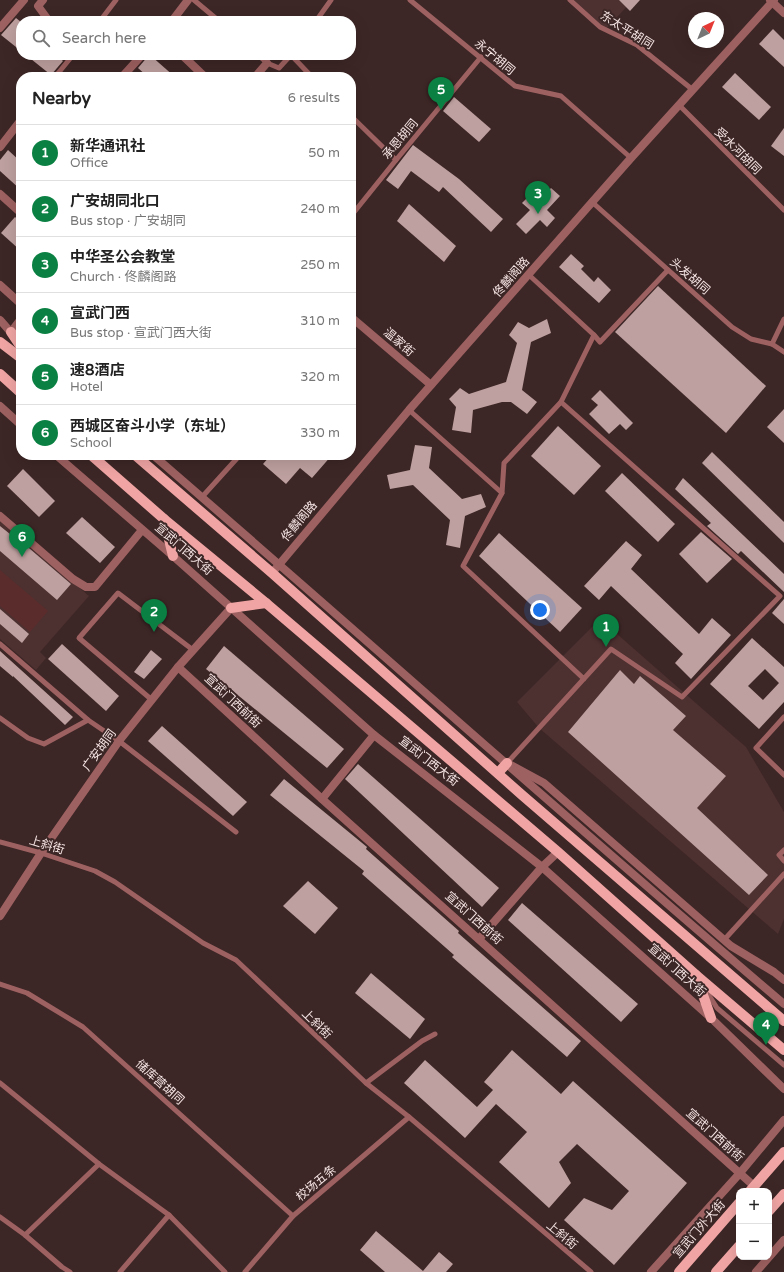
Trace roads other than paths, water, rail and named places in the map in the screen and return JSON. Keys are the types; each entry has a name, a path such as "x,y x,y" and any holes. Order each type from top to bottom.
{"main road":[{"path":"11,332 16,340"},
{"path":"0,342 16,354"},
{"path":"0,374 16,388"},
{"name":"宣武门西大街","path":"98,460 164,519 266,603 558,852 696,975 784,1050"},
{"path":"141,460 784,1021"},
{"path":"164,519 173,556"},
{"path":"231,608 266,603"},
{"path":"498,773 507,763"},
{"path":"696,975 711,1018"},
{"path":"753,1188 784,1152"},
{"path":"772,1208 784,1194"},
{"name":"宣武门外大街","path":"679,1272 736,1206"},
{"path":"716,1272 736,1249"}],"street":[{"path":"0,28 24,0"},
{"path":"29,0 40,3 46,16"},
{"path":"176,16 188,0"},
{"path":"772,1 784,13"},
{"name":"佟麟阁路","path":"272,573 409,410 631,158 772,1"},
{"path":"127,72 137,60"},
{"path":"187,60 200,72"},
{"path":"259,72 267,63"},
{"path":"0,147 16,126"},
{"path":"0,194 16,208"},
{"path":"0,285 16,299"},
{"path":"0,320 16,336"},
{"name":"温家街","path":"356,321 431,385"},
{"path":"0,326 11,332"},
{"path":"11,332 16,326"},
{"path":"0,406 16,420"},
{"name":"宣武门西大街","path":"62,460 173,556 374,735 542,867 711,1018 784,1089"},
{"path":"159,460 784,1004"},
{"path":"0,516 73,579 86,587 95,587 142,530"},
{"name":"广安胡同","path":"0,916 41,853 119,741 178,667 231,608"},
{"name":"宣武门西前街","path":"178,667 322,799 740,1173 751,1188"},
{"path":"322,799 374,735"},
{"path":"507,763 544,783 731,946 774,972 784,980"},
{"path":"478,939 542,867 558,852"},
{"path":"651,1272 740,1173 784,1120"},
{"path":"756,1272 784,1240"}],"lane":[{"path":"104,16 116,0"},
{"path":"194,0 212,16"},
{"path":"320,16 331,0"},
{"name":"永宁胡同","path":"410,0 515,86 561,96 631,158"},
{"name":"东太平胡同","path":"570,0 600,27 637,45 693,90"},
{"name":"承恩胡同","path":"356,210 481,58"},
{"path":"59,72 69,60"},
{"path":"264,60 279,68 286,60"},
{"path":"296,60 307,72"},
{"name":"受水河胡同","path":"679,106 784,210"},
{"path":"356,121 396,160"},
{"name":"头发胡同","path":"592,202 738,331 751,339 772,344 784,352"},
{"path":"529,275 600,342 668,270"},
{"path":"772,344 784,319"},
{"path":"584,678 463,566 502,493 504,463 561,402 594,335"},
{"path":"507,763 611,649 682,697 780,596 561,402"},
{"path":"409,410 502,493"},
{"path":"202,497 235,460"},
{"path":"152,700 79,638 118,593 194,650"},
{"path":"0,644 88,720 119,741 236,832"},
{"path":"784,717 756,748 784,775"},
{"path":"0,718 28,738 44,744 88,720"},
{"name":"上斜街","path":"0,842 41,853 95,871 115,882 203,943 236,960 366,1083 409,1117 591,1272"},
{"path":"784,850 779,855 784,861"},
{"path":"724,940 784,874"},
{"path":"696,975 717,1008 784,1064"},
{"name":"储库营胡同","path":"0,984 27,994 83,1027 293,1216"},
{"path":"366,1083 422,1041 435,1034"},
{"path":"0,1083 99,1164 169,1215 225,1272"},
{"name":"校场五条","path":"245,1272 293,1216 409,1117"},
{"path":"25,1235 99,1164"},
{"path":"120,1272 169,1215"},
{"path":"0,1217 25,1235 61,1270 70,1272"}],"place":[{"name":"速8酒店","path":"441,110"},
{"name":"中华圣公会教堂","path":"538,214"},
{"name":"西城区奋斗小学（东址）","path":"22,557"},
{"name":"广安胡同北口","path":"154,632"},
{"name":"新华通讯社","path":"606,647"},
{"name":"宣武门西","path":"766,1045"}]}
